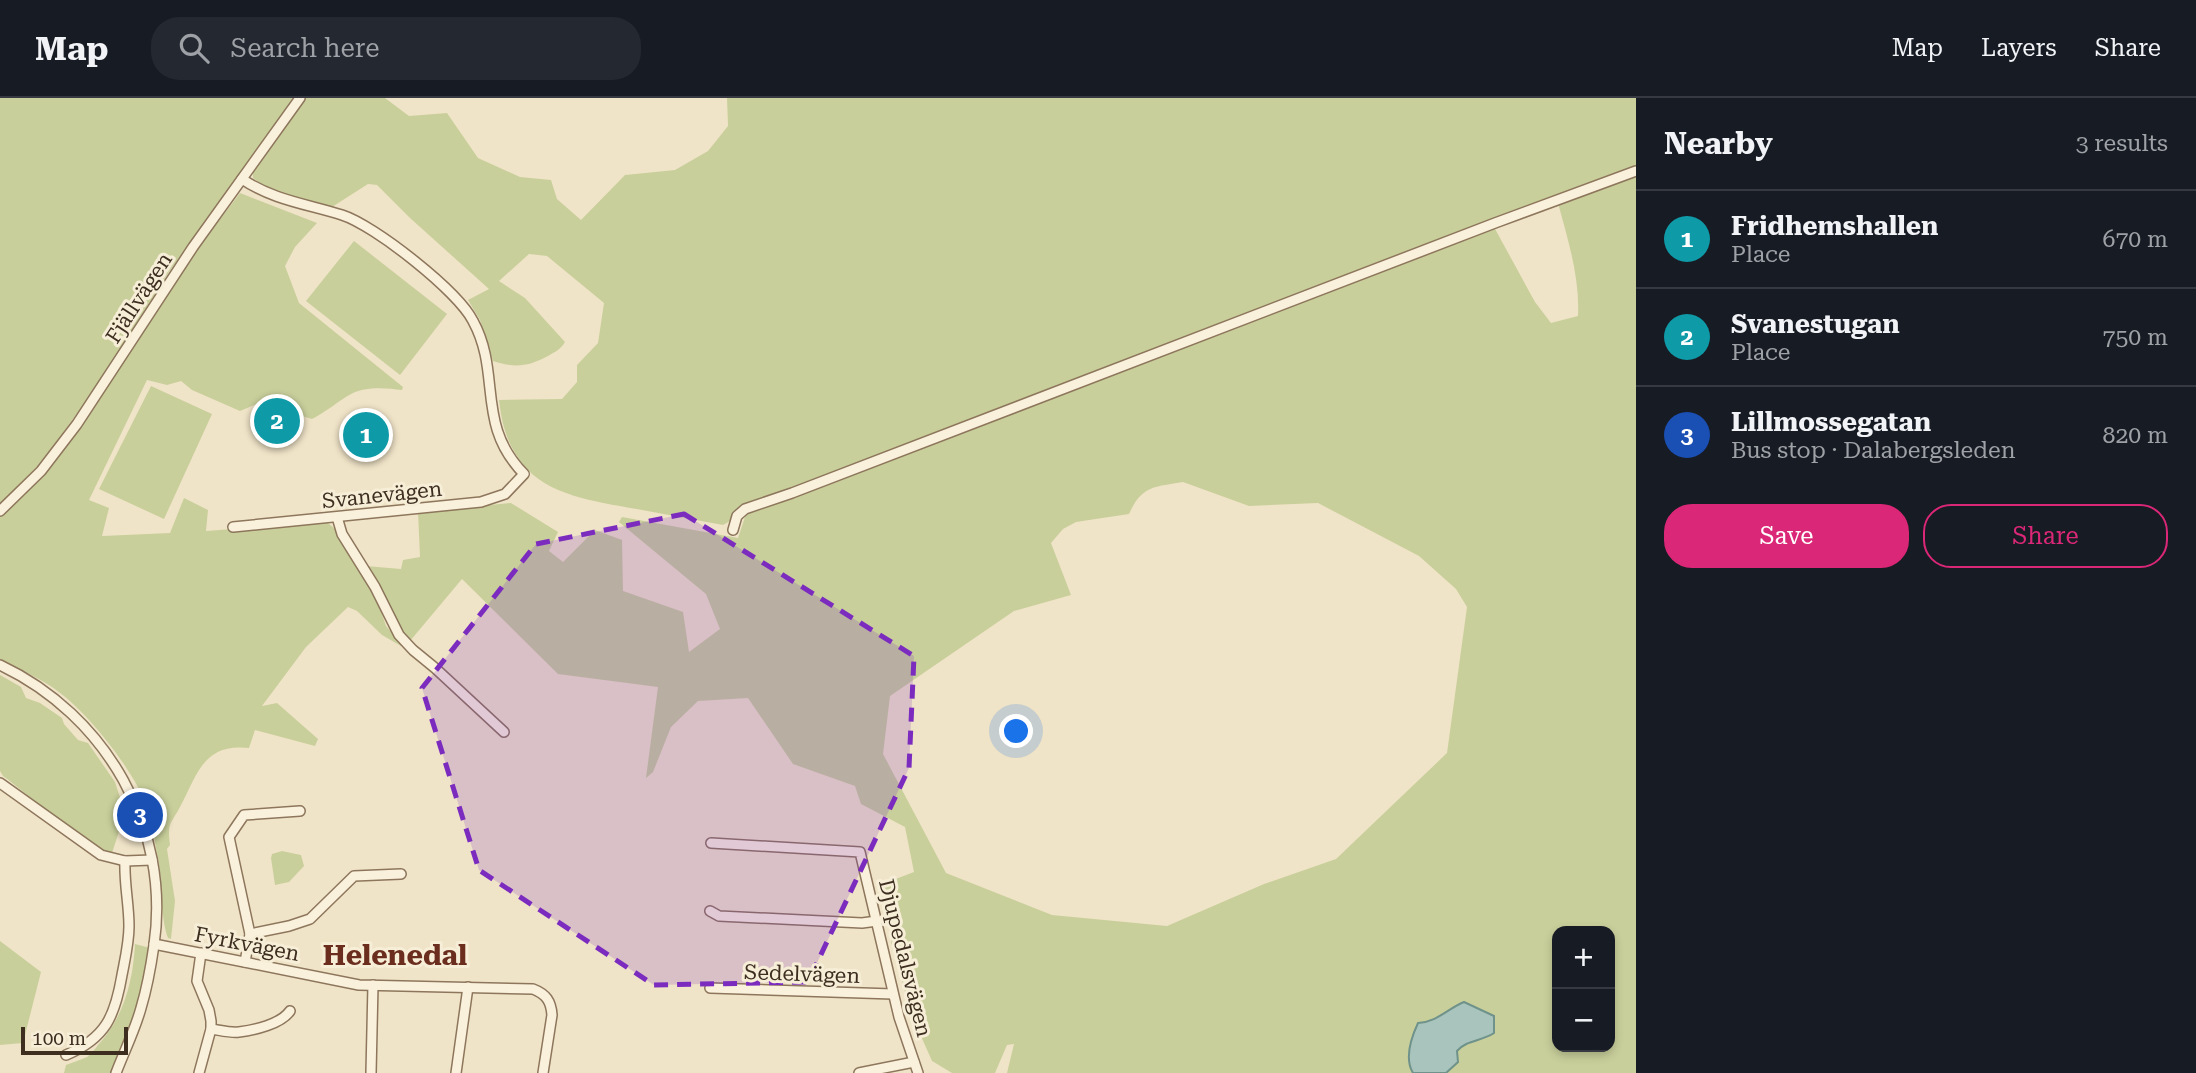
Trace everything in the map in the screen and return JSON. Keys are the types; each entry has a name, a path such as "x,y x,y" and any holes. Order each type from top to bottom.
{"street":[{"name":"Fjällvägen","path":"0,511 40,471 77,424 194,247 300,98"},
{"path":"733,530 737,516 744,509 1636,171"},
{"name":"Svanevägen","path":"233,527 455,505 496,498 505,494 524,474 500,442 491,405 482,341 475,323 460,301 412,260 358,221 277,198 242,179"},
{"path":"337,517 342,534 375,587 399,635 504,732"},
{"path":"0,664 44,691 79,721 100,744 132,794 143,824 152,860 157,906 154,944 141,1009 116,1073"},
{"path":"0,783 101,856 125,861 152,860"},
{"path":"245,962 250,934 229,837 244,815 300,811"},
{"name":"Djupedalsvägen","path":"711,843 860,852 893,994 918,1073"},
{"path":"66,1055 94,1040 108,1024 117,1005 128,936 125,861"},
{"path":"250,934 310,919 354,876 401,874"},
{"path":"710,911 719,916 862,923 877,921"},
{"name":"Fyrkvägen","path":"154,944 339,981 373,985 533,989 549,999 552,1015 543,1073"},
{"path":"199,1073 211,1028 209,1010 197,981 201,953"},
{"path":"371,1073 373,985"},
{"path":"456,1073 468,987"},
{"name":"Sedelvägen","path":"710,988 893,994"},
{"path":"211,1028 236,1033 274,1022 286,1017 290,1011"},
{"path":"859,1073 914,1062"}],"highlighted area":[{"path":"684,514 914,656 909,768 808,982 654,985 479,870 422,688 536,544"}],"green space":[{"path":"0,98 294,98 169,272 98,385 36,468 0,504"},
{"path":"306,98 385,98 409,116 447,113 478,158 520,177 551,180 557,199 581,220 625,175 675,170 708,151 728,126 727,98 1636,98 1636,168 1486,221 1274,305 748,504 723,525 581,498 551,487 527,469 507,436 499,400 562,399 577,382 577,365 598,343 604,303 547,256 529,254 499,281 525,298 565,342 541,360 527,364 508,365 493,361 480,320 468,300 489,289 377,185 368,184 332,207 280,192 253,178 253,171"},
{"path":"1636,176 1636,1073 1446,1073 1458,1062 1457,1050 1461,1046 1489,1037 1485,1011 1464,1002 1411,1038 1410,1060 1413,1073 1007,1073 1014,1044 1007,1045 995,1073 952,1073 932,1061 912,1016 891,943 896,920 884,908 880,885 914,872 905,827 861,804 855,786 793,764 748,698 698,701 671,727 653,772 646,778 658,687 558,674 462,579 410,641 381,611 386,626 401,646 382,635 357,611 348,607 306,647 262,706 277,703 318,739 315,746 255,730 249,748 222,750 204,763 172,820 169,831 170,845 167,849 175,901 171,939 168,938 164,921 160,868 151,820 136,783 104,737 78,708 52,687 0,659 0,516 58,457 104,391 175,279 240,193 317,223 295,247 285,266 299,303 403,387 402,390 376,388 357,391 312,419 259,403 240,411 192,390 181,381 167,385 147,380 89,500 109,508 102,536 170,533 184,498 208,510 206,531 326,522 366,566 401,569 403,560 420,557 418,512 511,503 558,532 549,551 563,562 595,530 622,540 623,591 683,612 689,652 720,629 706,594 619,522 622,517 738,538 746,514 1494,227 1535,302 1551,323 1578,316 1575,273 1558,203","holes":["1183,482 1249,506 1318,503 1419,556 1456,589 1467,607 1447,753 1336,859 1264,884 1167,926 1052,915 946,873 883,754 890,696 1014,611 1071,595 1051,543 1063,529 1076,522 1129,514 1144,492"]},
{"path":"354,241 447,314 400,375 306,301"},
{"path":"151,386 212,414 164,519 99,489"},
{"path":"0,675 21,687 26,698 40,703 62,718 78,740 88,743 115,782 125,813 112,853 88,842 3,776 0,771"},
{"path":"282,851 301,855 304,866 289,882 275,885 271,858 272,854"},
{"path":"0,941 41,972 23,1043 0,1045"},
{"path":"135,944 150,948 137,1010 112,1073 64,1073 66,1065 90,1054 114,1023 129,985"}],"water":[{"path":"1464,1002 1494,1016 1494,1033 1461,1047 1457,1051 1458,1062 1446,1073 1413,1073 1409,1055 1418,1023 1436,1018"}],"place":[{"name":"Svanestugan","path":"277,421"},
{"name":"Fridhemshallen","path":"366,435"},
{"name":"Lillmossegatan","path":"140,815"}],"district":[{"name":"Helenedal","path":"395,955"}]}
